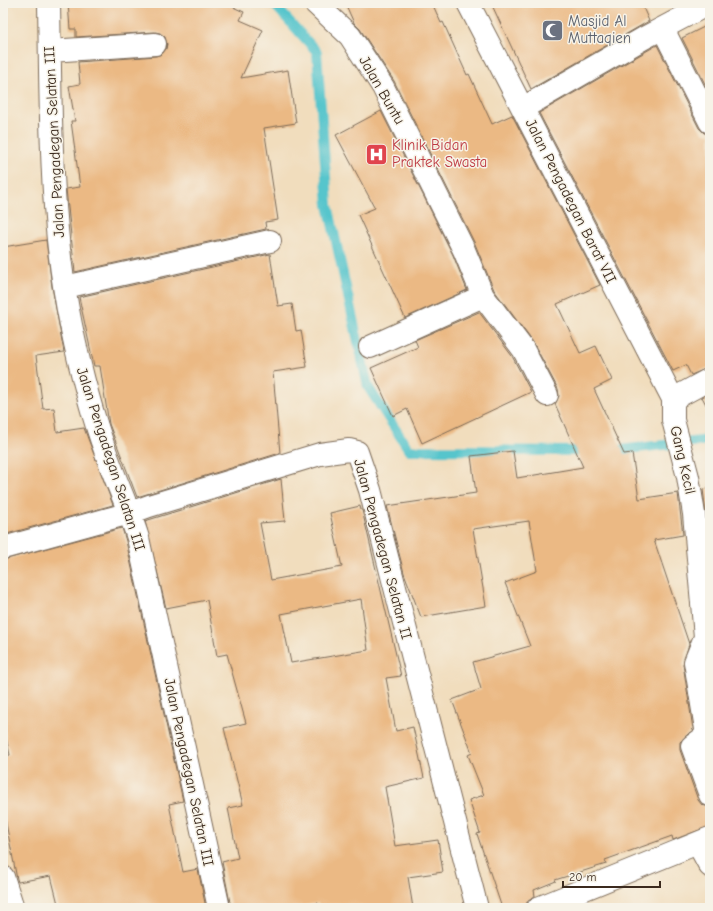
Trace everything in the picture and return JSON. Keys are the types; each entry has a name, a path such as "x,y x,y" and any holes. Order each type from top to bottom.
{"street":[{"name":"Jalan Pengadegan Selatan III","path":"49,3 56,225 71,324 80,363 106,452 130,513 138,538 219,908"},
{"name":"Jalan Buntu","path":"315,3 350,36 383,87 464,250 484,296 523,349 547,395"},
{"name":"Jalan Pengadegan Barat VII","path":"468,3 523,108 673,410"},
{"path":"523,108 663,28 710,3"},
{"path":"663,28 710,122"},
{"path":"50,51 154,44"},
{"path":"66,287 270,241"},
{"path":"370,347 484,296"},
{"path":"673,410 710,379"},
{"name":"Gang Kecil","path":"673,410 679,448 688,477 694,514 705,637 695,662 707,735 692,746 710,795"},
{"name":"Jalan Pengadegan Selatan II","path":"3,548 130,513 320,454 349,450 357,452 370,490 477,908"},
{"path":"538,908 704,841 710,866"},
{"path":"3,877 13,908"}],"building":[{"path":"68,3 224,3 244,12 240,20 263,30 241,78 288,70 296,123 264,128 278,220 265,222 266,229 75,272 66,189 80,187 71,121 75,121 69,86 80,84 78,62 156,56 162,54 166,49 167,44 165,37 160,33 155,32 76,37 76,29 70,29"},
{"path":"345,3 432,3 441,23 443,22 467,75 469,74 492,124 512,115 600,285 557,304 580,353 596,346 612,380 594,389 624,454 632,453 639,499 678,493 683,535 654,540 689,644 683,664 693,729 680,742 680,750 698,800 702,805 710,807 710,826 673,840 672,836 605,860 606,864 555,880 556,881 534,890 535,896 528,900 526,905 517,908 502,908 477,834 480,833 469,800 484,795 468,755 472,753 452,700 481,689 473,662 530,646 505,583 537,571 529,521 473,529 486,606 421,617 404,573 387,506 476,493 471,456 513,451 517,478 583,467 555,404 559,396 558,389 533,342 494,290 475,244 394,81 360,29 354,23"},
{"name":"Masjid Al Muttaqien","path":"491,3 641,3 649,21 531,89"},
{"path":"710,24 710,94 682,38"},
{"path":"657,45 699,128 704,133 710,134 710,367 691,375 686,365 673,371 539,113"},
{"path":"381,111 453,255 467,290 405,318 358,215 375,208 336,135"},
{"path":"46,240 52,287 64,352 36,356 43,409 54,408 57,432 84,428 113,505 3,535 3,247"},
{"path":"270,254 278,306 292,304 296,331 301,330 307,367 273,372 280,453 137,497 109,424 100,366 94,366 79,297"},
{"path":"479,312 512,356 531,392 422,443 407,409 393,416 371,368 418,347 415,340"},
{"path":"710,393 710,412 702,397"},
{"path":"281,479 285,521 260,523 271,580 342,567 330,513 360,506 401,676 386,678 396,731 413,727 424,778 385,787 395,846 438,840 443,872 408,877 413,908 319,908 318,903 291,908 231,908 222,862 238,858 228,808 243,805 224,728 246,723 227,654 217,656 207,600 166,608 145,521","holes":["361,599 368,650 291,663 281,614"]},
{"path":"710,488 710,531 708,531 703,489"},
{"path":"122,528 183,801 169,804 183,872 198,869 206,908 59,908 51,876 18,882 17,879 3,808 3,757 10,755 3,724 3,560"}],"waterway":[{"path":"273,3 317,52 328,205 368,387 409,450 589,451"},
{"path":"609,451 710,440"}],"place":[{"name":"Masjid Al Muttaqien","path":"553,30"},
{"name":"Klinik Bidan Praktek Swasta","path":"376,154"}]}
